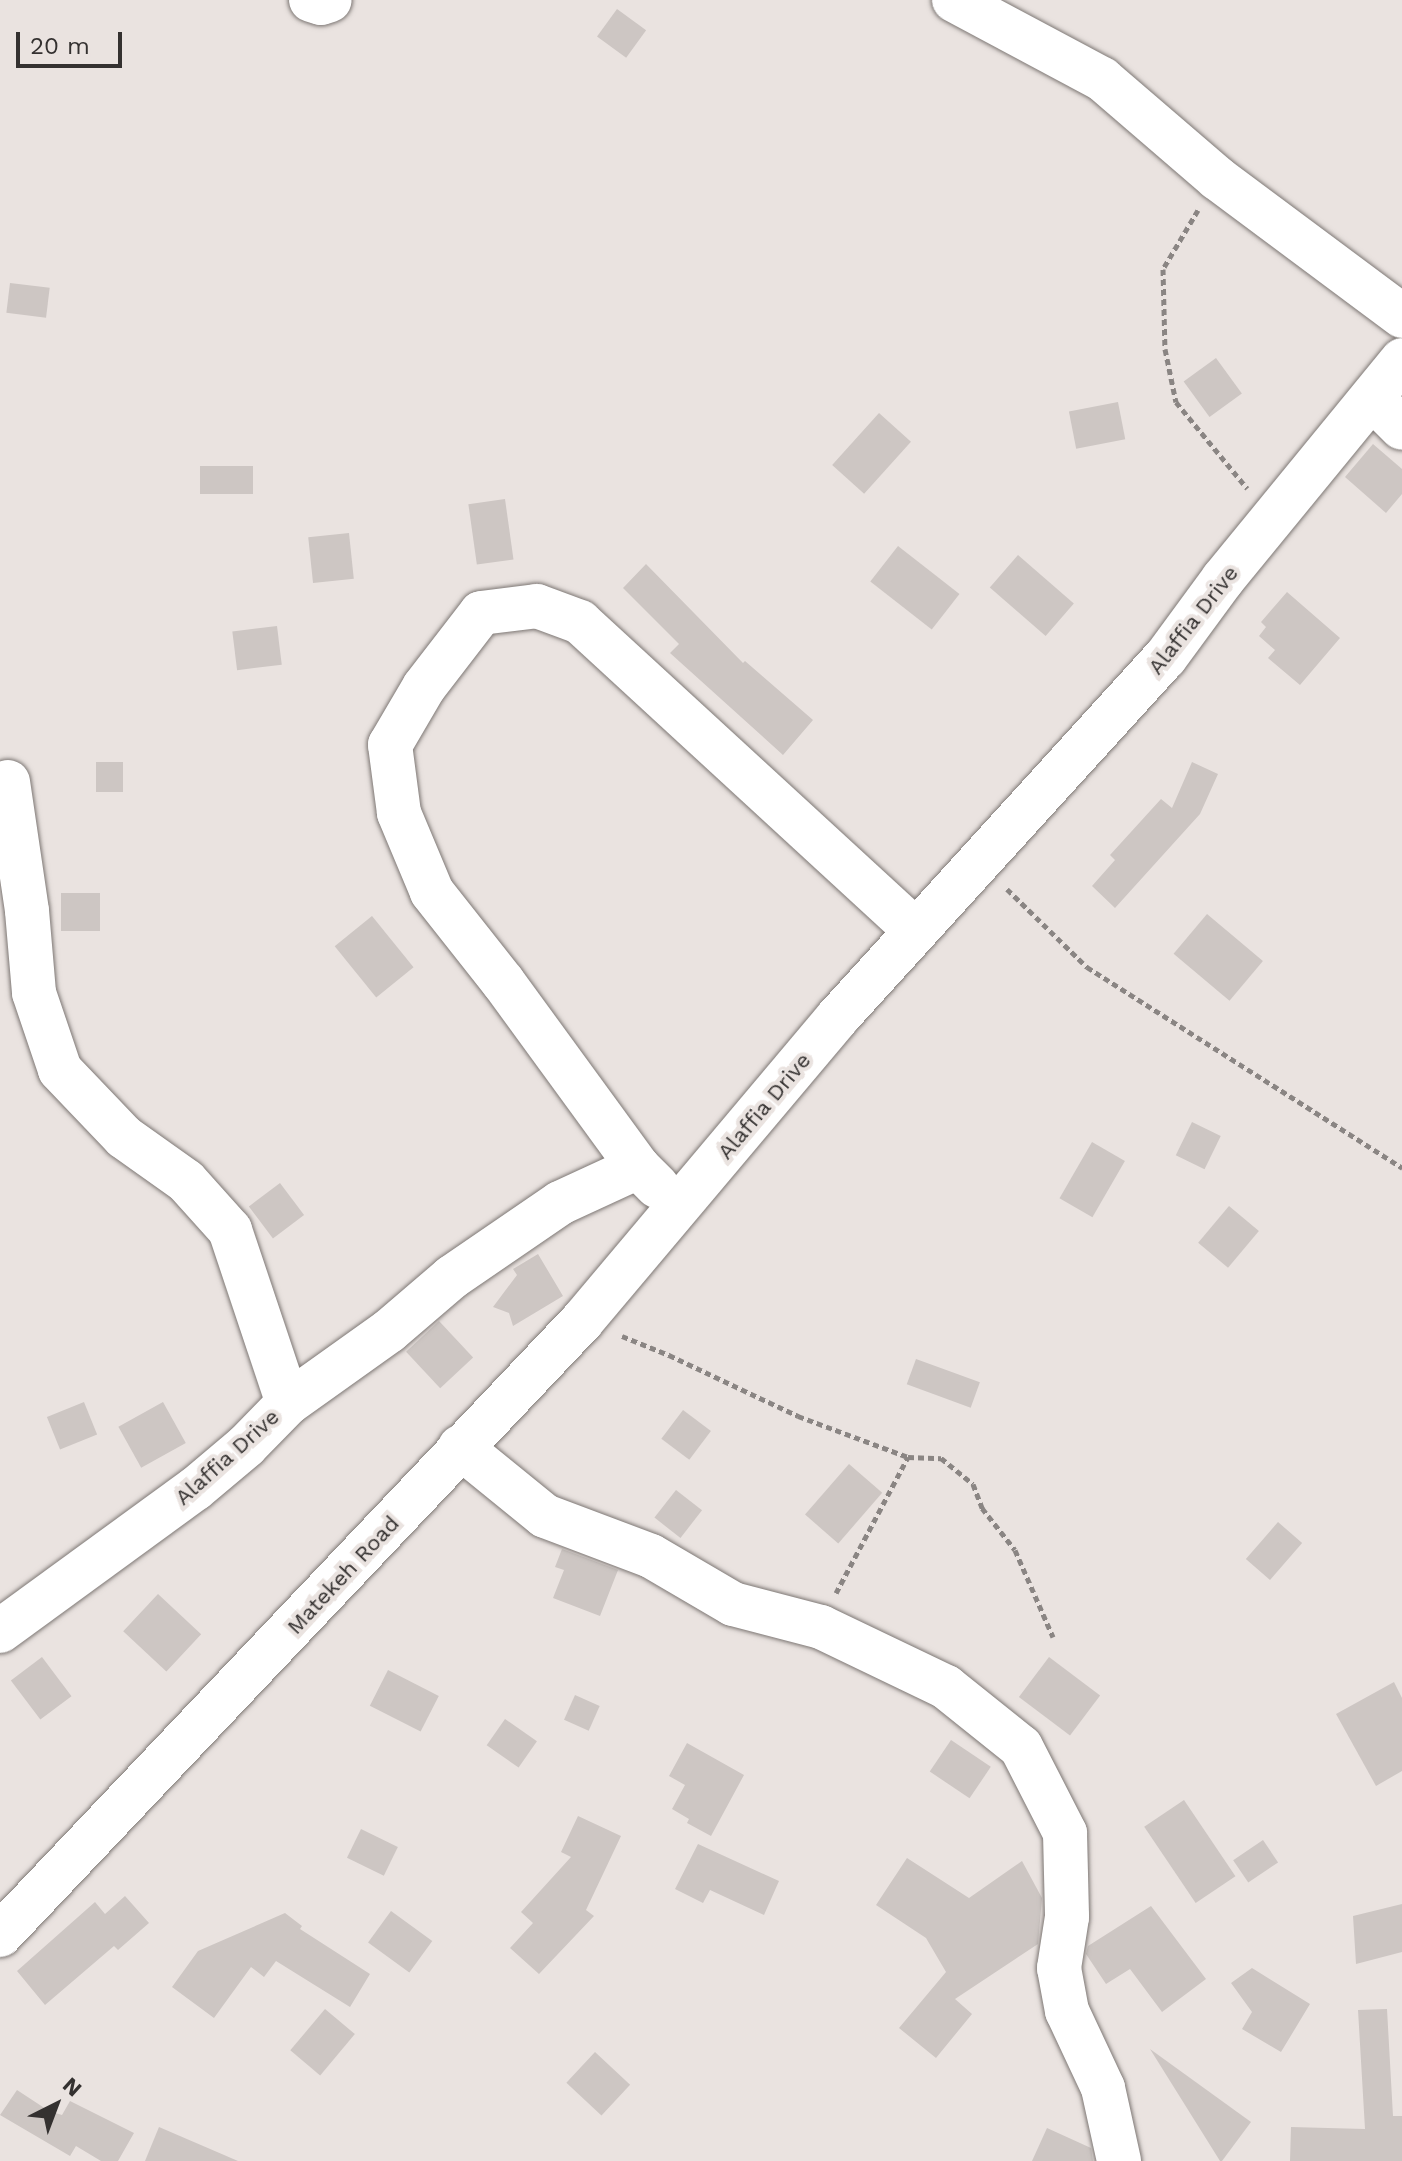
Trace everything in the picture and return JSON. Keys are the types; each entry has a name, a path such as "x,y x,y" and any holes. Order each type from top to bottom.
{"street":[{"path":"311,0 321,3 330,0"},
{"path":"954,0 1102,79 1217,178 1402,316"},
{"name":"Alaffia Drive","path":"679,1207 837,1018 1165,658 1223,579 1402,360"},
{"path":"1372,398 1402,428"},
{"path":"679,1207 638,1167 503,982 432,892 399,813 390,745 424,687 481,613 537,606 580,622 916,931"},
{"path":"8,782 27,911 34,993 60,1070 124,1137 186,1181 230,1230 288,1403"},
{"name":"Alaffia Drive","path":"0,1631 195,1489 246,1446 288,1403 389,1331 452,1277 560,1203 638,1167"},
{"name":"Matekeh Road","path":"0,1935 70,1857 258,1666 460,1447 582,1321 679,1207"},
{"path":"460,1447 545,1516 651,1556 733,1604 821,1627 946,1687 1021,1747 1065,1833 1067,1917 1059,1968 1067,2011 1103,2088 1119,2161"}],"path":[{"path":"1217,178 1163,269 1165,349 1176,402 1274,520"},
{"path":"980,863 1087,967 1402,1168"},
{"path":"582,1321 669,1355 798,1416 908,1457 941,1458 973,1484 982,1508 1015,1550 1053,1637"},
{"path":"821,1627 858,1547 908,1457"}],"building":[{"path":"617,9 646,30 626,58 597,37"},
{"path":"10,283 50,288 46,318 6,313"},
{"path":"1216,358 1242,394 1210,417 1184,382"},
{"path":"1118,402 1125,439 1076,449 1069,412"},
{"path":"879,413 911,442 864,494 832,465"},
{"path":"1373,444 1402,469 1402,494 1386,513 1345,477"},
{"path":"200,466 253,466 253,494 200,494"},
{"path":"505,499 513,559 477,565 468,504"},
{"path":"349,533 354,579 313,583 308,537"},
{"path":"898,546 959,594 932,629 870,581"},
{"path":"1018,555 1074,604 1046,636 990,587"},
{"path":"646,564 743,663 745,661 813,720 783,755 670,653 679,644 623,588"},
{"path":"1287,592 1340,638 1300,685 1268,658 1275,650 1259,636 1266,627 1261,622"},
{"path":"277,626 282,665 237,670 232,631"},
{"path":"96,762 123,762 123,792 96,792"},
{"path":"1192,762 1218,774 1200,814 1115,908 1092,886 1115,860 1110,855 1161,799 1172,808"},
{"path":"61,893 100,893 100,931 61,931"},
{"path":"1207,914 1263,961 1229,1001 1174,954"},
{"path":"372,916 414,967 376,997 335,946"},
{"path":"1192,1122 1221,1136 1205,1169 1176,1155"},
{"path":"1092,1142 1125,1161 1092,1217 1060,1198"},
{"path":"280,1183 304,1215 273,1238 249,1206"},
{"path":"1229,1206 1259,1231 1228,1268 1198,1243"},
{"path":"538,1254 563,1296 513,1326 509,1313 493,1307 517,1275 513,1269"},
{"path":"439,1321 473,1358 440,1388 406,1352"},
{"path":"916,1359 980,1382 971,1408 907,1384"},
{"path":"84,1402 97,1434 60,1449 47,1417"},
{"path":"163,1402 186,1443 141,1468 118,1427"},
{"path":"683,1410 711,1431 689,1460 661,1439"},
{"path":"849,1464 882,1493 838,1543 805,1515"},
{"path":"676,1490 702,1510 680,1538 654,1518"},
{"path":"1278,1522 1302,1543 1270,1580 1246,1559"},
{"path":"562,1549 618,1570 600,1616 553,1598 564,1570 555,1567"},
{"path":"158,1594 201,1634 166,1672 123,1631"},
{"path":"42,1657 71,1696 40,1720 11,1680"},
{"path":"1049,1657 1100,1696 1070,1735 1019,1697"},
{"path":"388,1670 439,1696 421,1732 370,1706"},
{"path":"1394,1682 1402,1698 1402,1771 1376,1786 1336,1714"},
{"path":"575,1695 600,1706 589,1731 564,1720"},
{"path":"505,1719 537,1741 519,1768 487,1745"},
{"path":"951,1740 991,1767 970,1798 930,1772"},
{"path":"687,1743 744,1775 711,1836 687,1823 689,1819 672,1809 685,1785 669,1776"},
{"path":"1184,1800 1235,1876 1196,1903 1144,1827"},
{"path":"578,1816 621,1836 586,1910 594,1916 539,1974 510,1948 533,1923 521,1912 571,1857 561,1852"},
{"path":"361,1829 398,1847 384,1876 347,1858"},
{"path":"1263,1840 1278,1862 1248,1883 1233,1860"},
{"path":"698,1844 779,1881 764,1915 710,1890 703,1903 675,1889"},
{"path":"907,1858 969,1898 1022,1861 1042,1898 1038,1944 955,1999 972,2014 936,2058 899,2028 946,1972 926,1938 876,1905"},
{"path":"125,1896 149,1923 118,1950 114,1946 45,2005 17,1971 95,1902 105,1914"},
{"path":"1402,1904 1402,1952 1356,1964 1353,1916"},
{"path":"1151,1906 1206,1979 1162,2012 1130,1969 1106,1984 1086,1954 1088,1946"},
{"path":"391,1911 432,1941 409,1973 368,1943"},
{"path":"285,1913 302,1926 300,1929 370,1974 350,2007 276,1961 264,1977 251,1967 214,2018 172,1987 198,1951"},
{"path":"1252,1968 1310,2004 1281,2052 1242,2029 1252,2012 1231,1983"},
{"path":"325,2009 355,2034 320,2075 290,2050"},
{"path":"1387,2009 1393,2116 1402,2116 1402,2161 1290,2161 1291,2127 1365,2129 1358,2010"},
{"path":"1150,2049 1251,2122 1222,2161 1220,2161"},
{"path":"595,2052 630,2085 601,2115 566,2083"},
{"path":"17,2090 49,2111 62,2115 70,2101 134,2133 118,2161 101,2161 76,2146 70,2156 0,2115"},
{"path":"159,2127 238,2161 145,2161"},
{"path":"1047,2128 1091,2148 1093,2161 1032,2161"}]}
